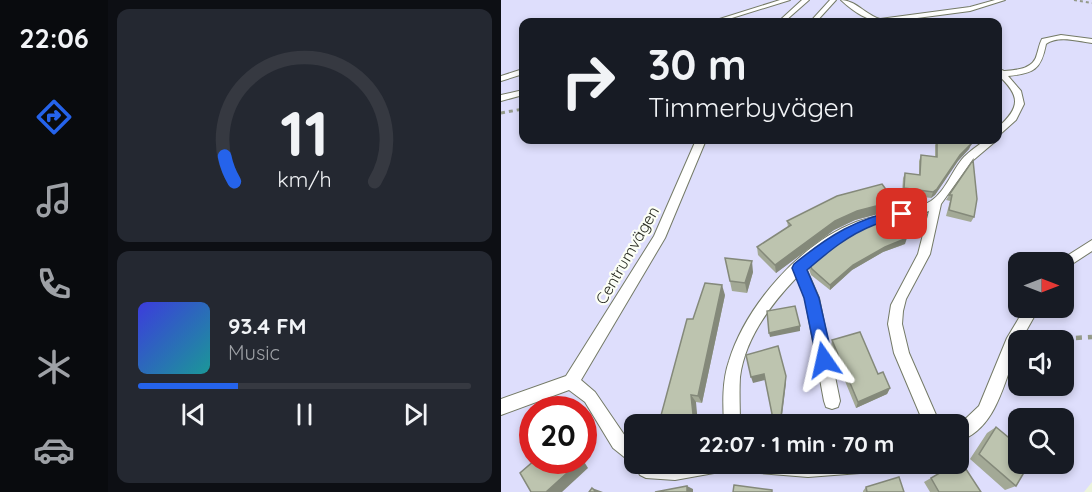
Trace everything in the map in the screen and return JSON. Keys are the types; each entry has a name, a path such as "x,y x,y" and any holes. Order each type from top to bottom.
{"lane":[{"path":"726,18 787,0"},
{"path":"786,18 806,0"},
{"path":"817,18 833,0"},
{"path":"844,0 870,18"},
{"path":"908,18 970,9 1002,0"},
{"path":"1002,72 1034,67 1039,62 1043,45 1050,39 1092,41"},
{"path":"501,79 519,72"},
{"path":"1002,74 1019,91 1021,99 1020,109 1002,129"},
{"path":"501,98 519,94"},
{"name":"Centrumvägen","path":"571,382 659,238 699,144"},
{"path":"928,414 905,360 895,320 896,309 920,262 930,234 936,203 968,159 987,144"},
{"path":"732,414 735,363 743,338 771,297 799,268 829,243 851,230 874,220 936,203"},
{"path":"1074,257 1092,245"},
{"path":"799,268 812,298 832,401"},
{"path":"969,427 985,412 1012,343 1026,318"},
{"path":"501,407 571,382 590,397 624,447"}],"path":[{"path":"1074,0 1092,3"},
{"path":"1074,337 1092,338"}],"shaded area":[{"path":"501,0 1092,0 1092,482 1084,492 501,492"}],"building":[{"path":"937,144 971,144 933,192 904,188 905,173 920,175 921,155 937,157"},
{"path":"973,160 977,199 974,217 949,210 952,195 949,195"},
{"path":"882,184 893,199 835,221 775,265 757,247 791,225 787,221 837,196"},
{"path":"889,218 907,238 853,265 830,285 812,269 809,263 851,232"},
{"path":"725,258 752,261 745,283 730,281"},
{"path":"705,283 722,285 698,396 691,395 693,414 661,414 687,319 693,319"},
{"path":"795,306 800,326 769,333 767,311"},
{"path":"860,332 878,374 883,372 890,388 858,402 832,340"},
{"path":"778,346 786,376 781,414 772,414 764,374 751,377 746,355"},
{"path":"996,427 1008,437 1008,474 1023,474 1016,486 979,454"},
{"path":"521,474 566,474 546,492 531,492"},
{"path":"938,474 969,474 981,492 939,492 931,478"},
{"path":"899,477 904,492 867,492 866,487"},
{"path":"734,485 772,490 772,492 733,492"},
{"path":"687,486 687,492 655,492"}],"route":[{"path":"824,360 812,298 799,268 829,243 851,230 874,220 902,214"}]}
